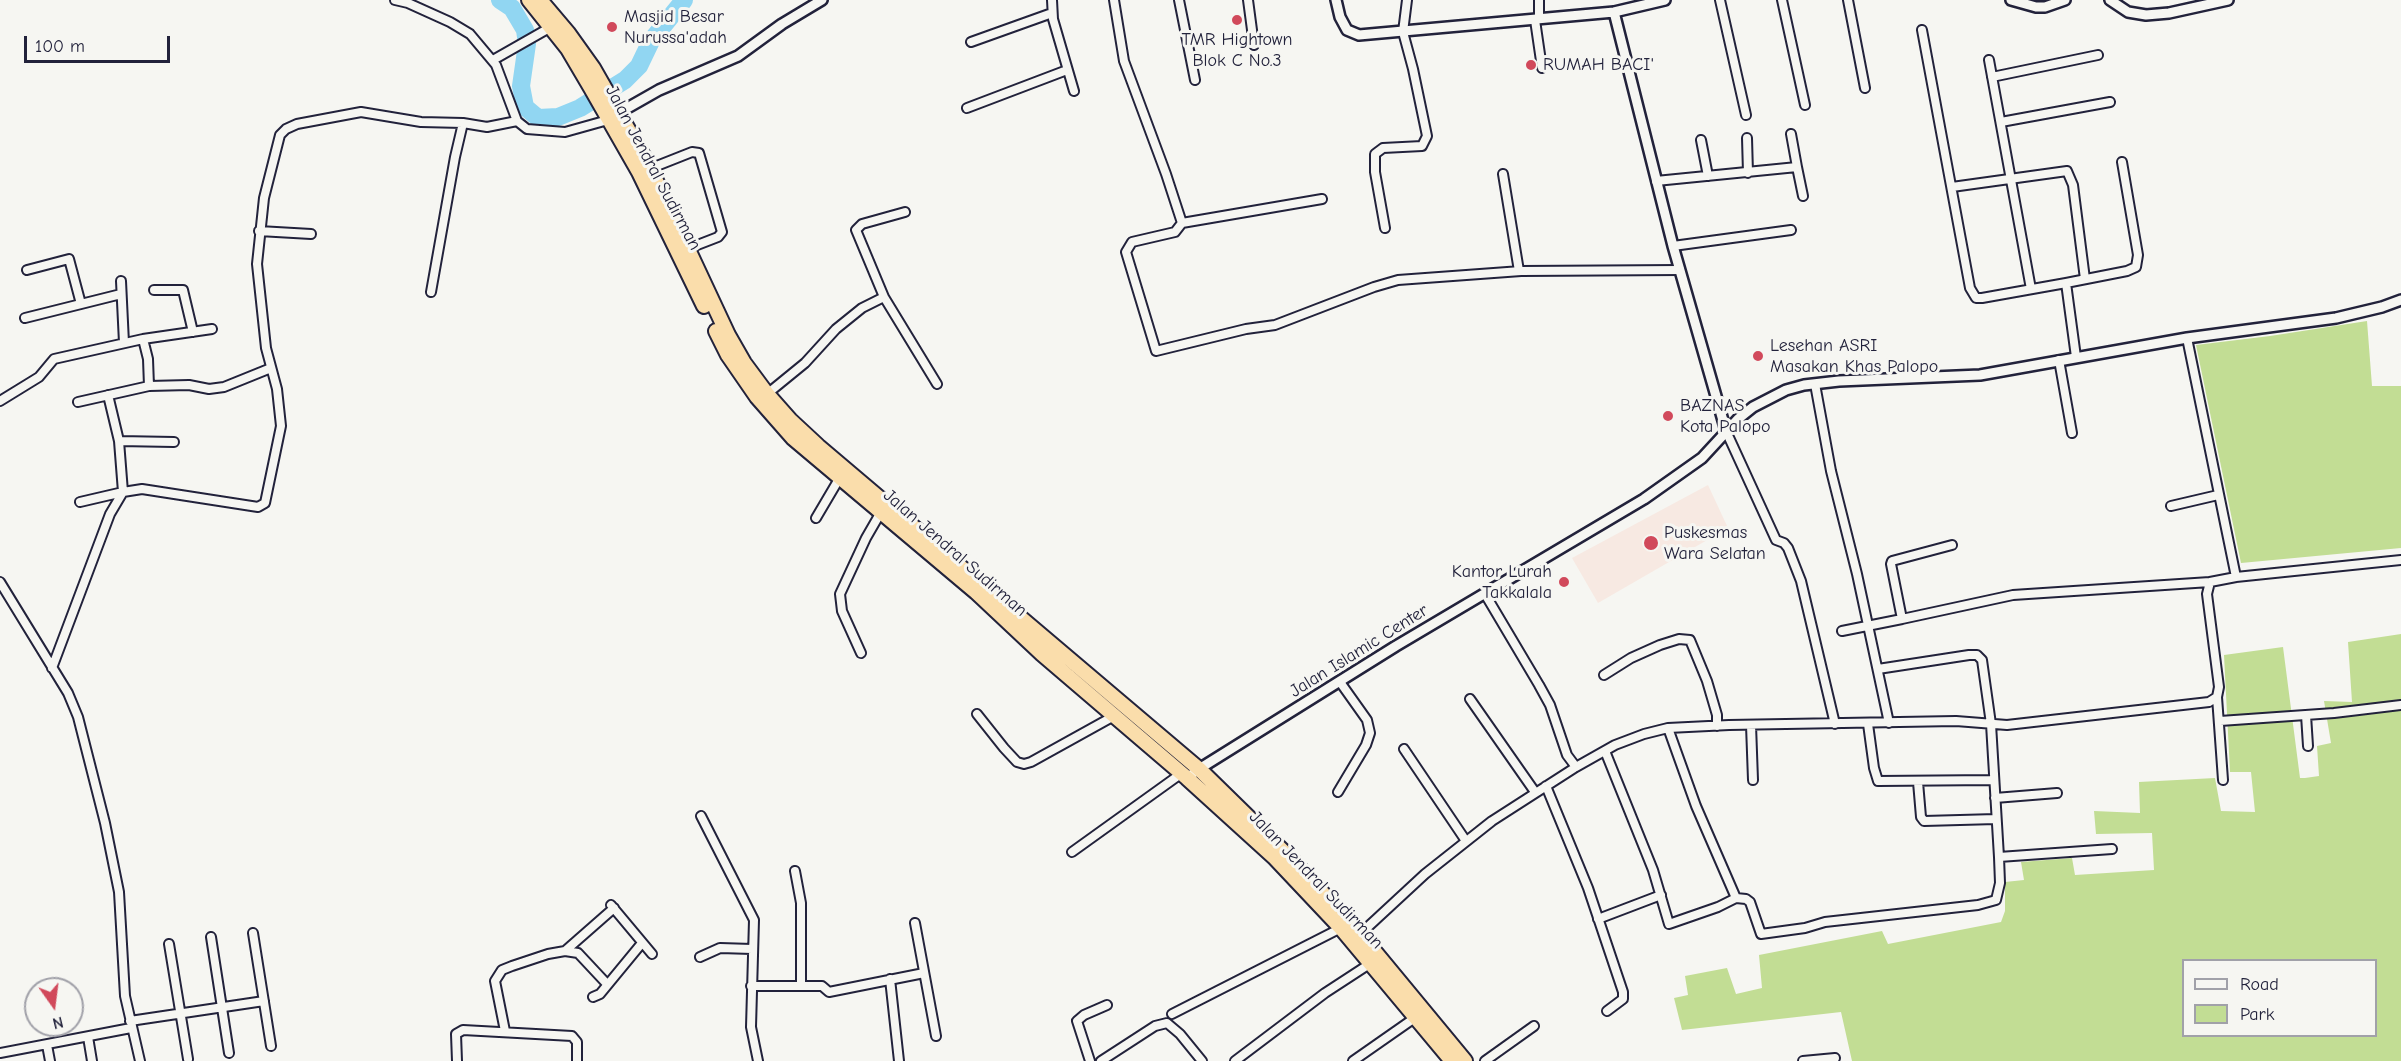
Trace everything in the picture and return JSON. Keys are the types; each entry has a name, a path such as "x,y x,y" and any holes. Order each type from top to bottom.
{"highway":[{"name":"Jalan Jendral Sudirman","path":"529,0 555,24"},
{"name":"Jalan Jendral Sudirman","path":"540,0 597,86 687,249 728,335 744,363 767,394 818,446 1199,769 1293,861 1356,938 1466,1061"},
{"name":"Jalan Jendral Sudirman","path":"646,172 728,355 780,425 839,479 976,592 1042,654 1274,857 1341,928 1356,938 1371,963 1452,1061"}],"street":[{"path":"395,0 408,3 450,22 470,34 496,65 517,122 526,129 565,132 658,90 727,63 782,24 822,0"},
{"path":"1052,0 1052,13 1074,91"},
{"path":"1114,0 1124,61 1182,223"},
{"path":"1179,0 1196,80"},
{"path":"1254,0 1248,0 1254,45"},
{"path":"1336,0 1340,17 1347,30 1359,35 1403,33 1614,12 1665,0"},
{"path":"1385,228 1375,172 1375,154 1383,148 1422,146 1427,136 1403,33 1407,0"},
{"path":"1539,0 1537,20 1542,68"},
{"path":"1720,0 1746,115"},
{"path":"1782,0 1805,105"},
{"path":"1848,0 1865,88"},
{"path":"2011,0 2036,7 2045,7 2065,0"},
{"path":"2110,0 2128,12 2146,15 2169,13 2228,0"},
{"path":"1614,12 1673,246 1726,431 1776,540 1786,546 1801,581 1835,724"},
{"path":"971,42 1052,13"},
{"path":"493,60 555,24"},
{"path":"1922,30 1972,295 1982,298 2066,283 2127,271 2137,265 2137,246 2122,162"},
{"path":"1992,77 2098,55"},
{"path":"1989,60 2031,289"},
{"path":"967,108 1067,70"},
{"path":"2001,122 2110,102"},
{"path":"80,502 142,489 263,506 281,426 277,389 262,321 257,264 264,198 280,135 286,129 297,124 361,112 421,122 463,123 487,127 517,122"},
{"path":"431,292 463,123"},
{"path":"1791,134 1803,195"},
{"path":"1747,138 1748,173"},
{"path":"1701,140 1707,176"},
{"path":"646,172 692,152 699,153 722,232 718,237 687,249"},
{"path":"1656,182 1797,167"},
{"path":"1952,187 2063,170 2068,172 2073,185 2085,279"},
{"path":"1503,174 1519,271"},
{"path":"1322,199 1182,223 1175,232 1132,242 1125,252 1156,351 1246,329 1275,325 1392,281 1519,271 1680,270"},
{"path":"905,212 857,227 857,235 884,297 937,384"},
{"path":"1673,246 1791,230"},
{"path":"260,231 311,234"},
{"path":"27,270 69,259 81,304"},
{"path":"121,280 124,343"},
{"path":"2066,283 2076,357"},
{"path":"153,290 183,290 193,332"},
{"path":"25,318 121,294"},
{"path":"767,394 792,375 843,323 862,308 884,297"},
{"name":"Jalan Islamic Center","path":"1184,776 1644,499 1702,458 1726,431 1753,407 1773,395 1804,385 1980,375 2187,338 2336,318 2401,300"},
{"path":"0,401 39,377 54,359 143,339 212,329"},
{"path":"2187,338 2236,577"},
{"path":"143,339 148,359 149,386"},
{"path":"2059,360 2072,433"},
{"path":"78,402 149,386 189,385 209,389 224,387 271,368"},
{"path":"1815,384 1831,471 1889,723"},
{"path":"52,668 110,514 123,492 119,441 108,395"},
{"path":"119,441 174,442"},
{"path":"816,518 839,479"},
{"path":"2171,506 2218,495"},
{"path":"861,653 842,611 840,594 881,512"},
{"path":"1902,619 1892,561 1952,545"},
{"path":"1842,631 2013,595 2210,582 2236,577 2401,560"},
{"path":"0,582 68,693 78,717 105,823 119,892 123,973 130,1024 140,1061"},
{"path":"2210,582 2207,594 2220,687 2217,697 2223,780"},
{"path":"1485,594 1545,695 1561,741 1575,767"},
{"path":"1604,675 1631,658 1660,645 1678,639 1690,639 1707,681 1717,715 1717,726"},
{"path":"1605,751 1647,854 1670,924 1736,898 1750,902 1760,933 1765,934 1825,922 1978,905 1995,900 2000,883 1999,857 1991,724 1982,660 1977,655 1878,669"},
{"path":"1338,792 1366,745 1370,733 1367,720 1340,682"},
{"path":"1356,938 1425,874 1535,792 1605,751 1644,734 1668,728 1717,726 1956,721 2007,725 2209,702 2217,697"},
{"path":"1470,699 1535,792"},
{"path":"2220,721 2401,705"},
{"path":"976,714 1017,762 1024,764 1114,716"},
{"path":"2306,715 2308,746"},
{"path":"1868,724 1877,780 1918,782 1994,780"},
{"path":"1751,726 1753,780"},
{"path":"1668,728 1696,806 1736,898"},
{"path":"1404,749 1467,841"},
{"path":"1072,852 1184,776"},
{"path":"1918,782 1922,820 1996,819"},
{"path":"1546,786 1588,888 1624,995 1623,999 1607,1011"},
{"path":"1995,798 2057,793"},
{"path":"701,816 754,920 751,1027 758,1061"},
{"path":"1999,857 2112,849"},
{"path":"795,871 801,903 801,986"},
{"path":"1598,919 1661,895"},
{"path":"565,951 613,906 652,954"},
{"path":"915,924 936,1036"},
{"path":"1172,1014 1341,928"},
{"path":"253,933 271,1046"},
{"path":"211,937 229,1053"},
{"path":"593,997 600,994 642,943"},
{"path":"169,944 188,1059"},
{"path":"700,957 720,948 752,949"},
{"path":"506,1031 495,986 496,976 502,970 548,954 565,951 578,953 607,984"},
{"path":"1235,1061 1325,993 1371,963"},
{"path":"751,986 822,986 829,992 924,973"},
{"path":"890,979 899,1061"},
{"path":"3,1056 180,1013 264,1001"},
{"path":"1090,1061 1077,1021 1084,1015 1107,1005"},
{"path":"1353,1061 1416,1017"},
{"path":"1101,1061 1146,1031 1167,1023 1180,1034 1202,1061"},
{"path":"1485,1061 1534,1026"},
{"path":"457,1061 457,1032 506,1031 572,1036 577,1042 577,1061"},
{"path":"88,1037 92,1061"},
{"path":"47,1045 50,1061"},
{"path":"1803,1061 1835,1058"}],"shaded area":[{"name":"Puskesmas Wara Selatan","path":"1708,485 1728,528 1598,603 1572,558"}],"green space":[{"path":"2367,321 2372,386 2401,386 2401,548 2241,563 2196,345"},
{"path":"2401,634 2401,1061 1852,1061 1841,1012 1682,1030 1674,998 1688,995 1685,976 1727,968 1736,994 1762,988 1759,955 1882,931 1888,944 2001,922 2005,911 2005,882 2024,880 2021,862 2072,858 2075,875 2154,870 2152,833 2096,834 2094,811 2140,813 2139,782 2215,778 2221,811 2255,812 2251,772 2230,772 2224,655 2283,647 2300,778 2319,776 2317,746 2331,743 2324,701 2352,702 2348,642"}],"waterway":[{"path":"500,0 512,8 525,30 527,44 521,86 525,107 538,118 558,117 580,108 625,80 639,66 651,41 684,0"}],"place":[{"name":"TMR Hightown Blok C No.3","path":"1237,20"},
{"name":"Masjid Besar Nurussa'adah","path":"612,27"},
{"name":"RUMAH BACI'","path":"1531,65"},
{"name":"Lesehan ASRI Masakan Khas Palopo","path":"1758,356"},
{"name":"BAZNAS Kota Palopo","path":"1668,416"},
{"name":"Puskesmas Wara Selatan","path":"1651,543"},
{"name":"Kantor Lurah Takkalala","path":"1564,582"}]}
